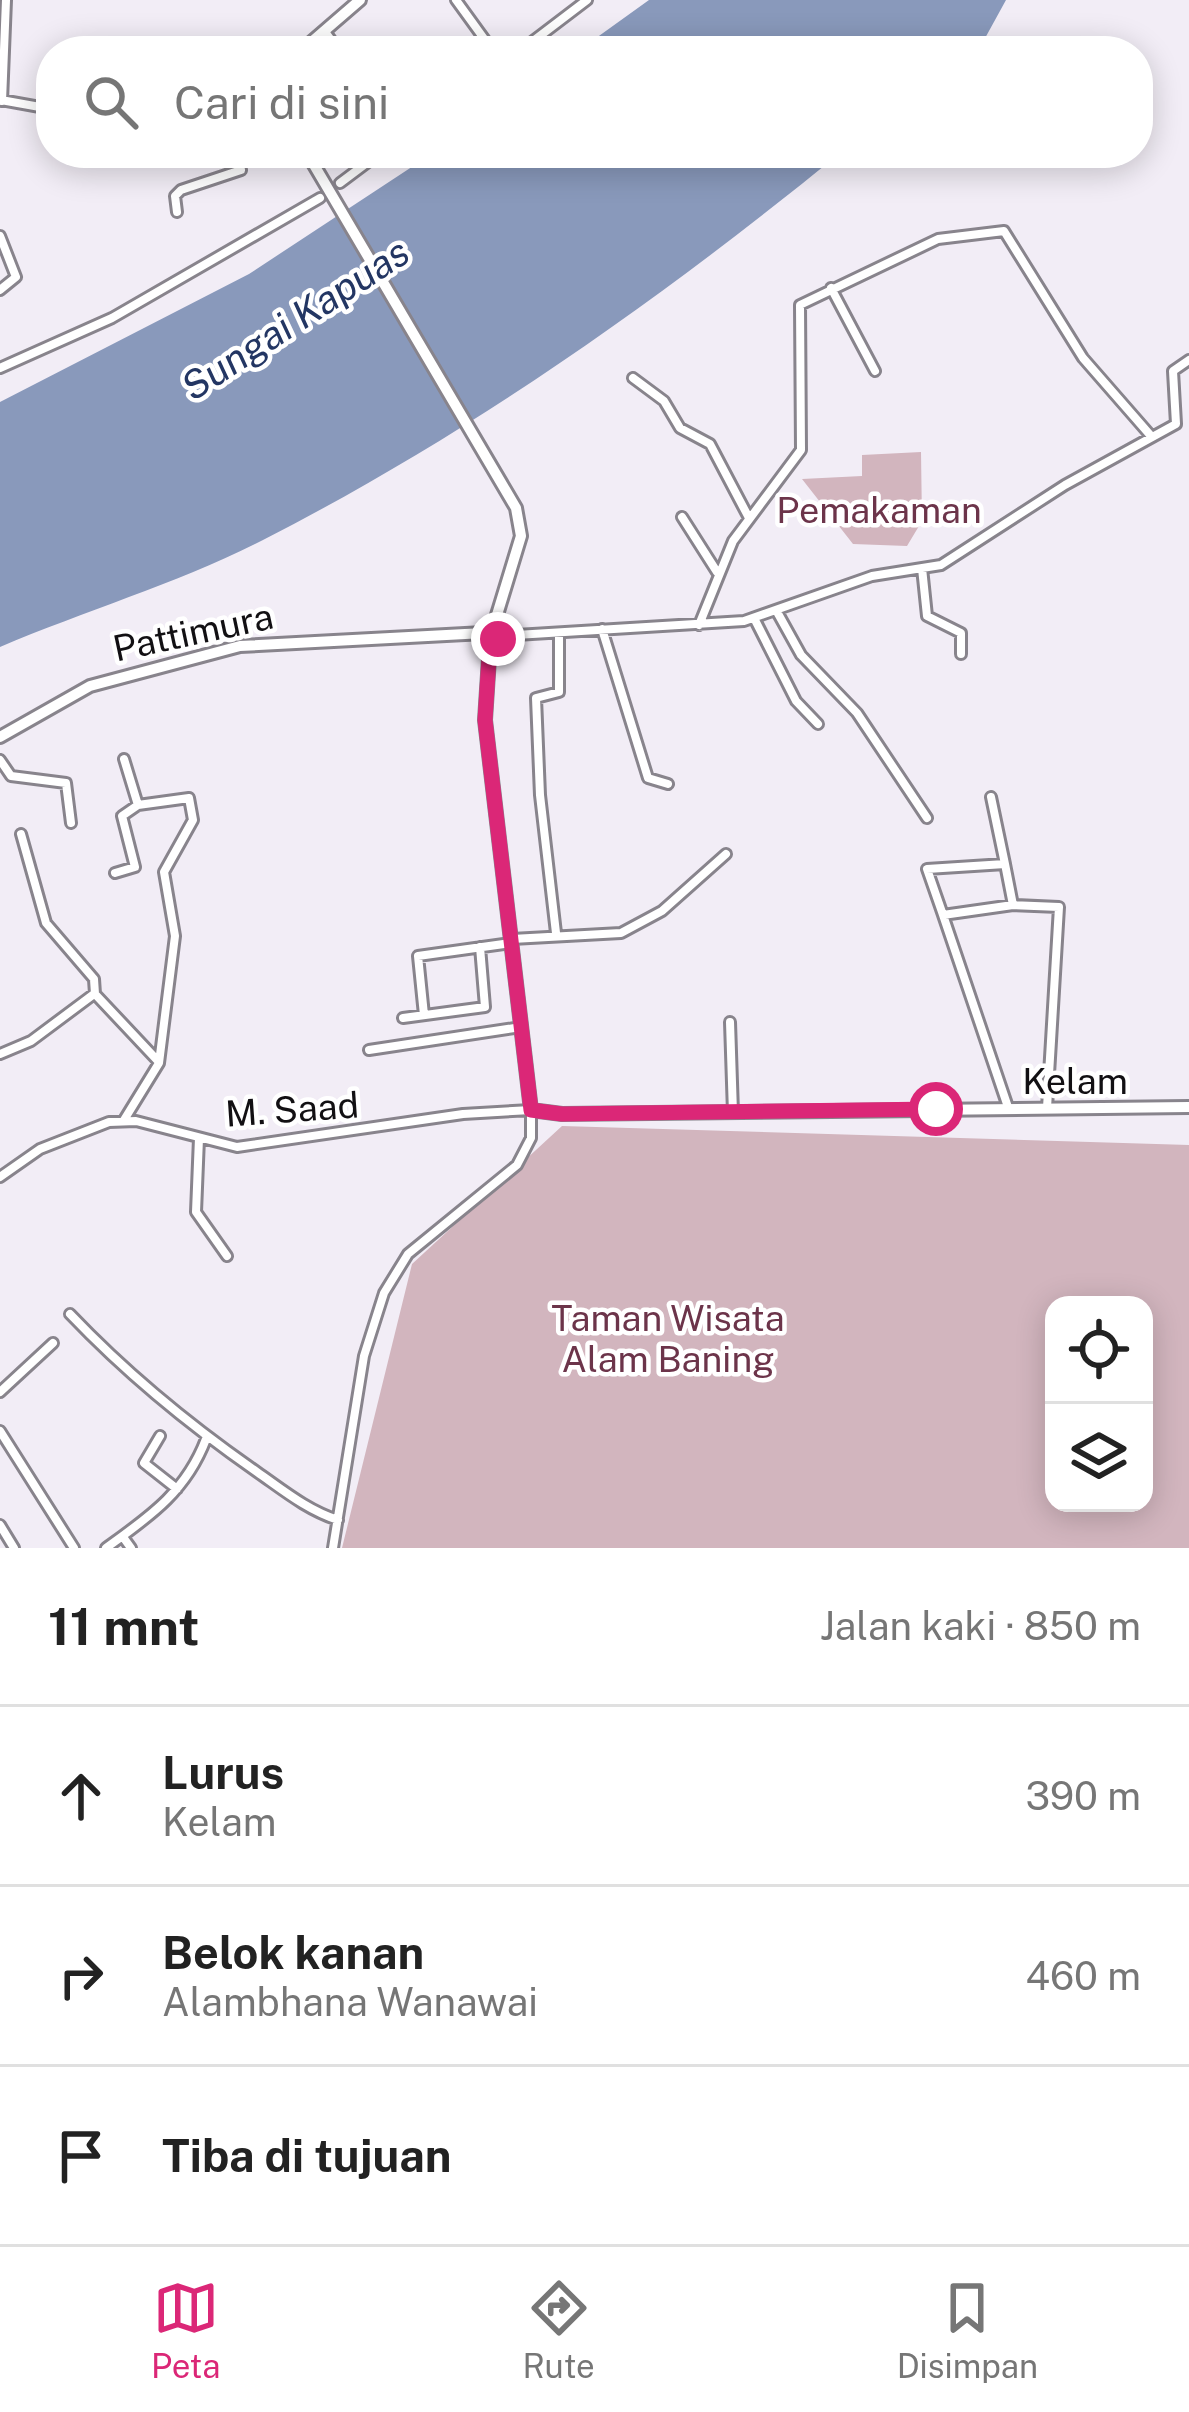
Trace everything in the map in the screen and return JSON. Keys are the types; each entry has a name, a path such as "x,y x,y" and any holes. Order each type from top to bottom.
{"main road":[{"path":"322,36 360,0"},
{"path":"316,168 516,508 520,536 491,635 485,720 531,1110"},
{"name":"Pattimura","path":"0,737 90,686 240,646 491,635"},
{"name":"Kelam","path":"531,1110 734,1113 859,1106 1010,1111 1189,1107"}],"street":[{"path":"6,0 1,100 36,106"},
{"path":"456,0 482,36"},
{"path":"540,36 587,0"},
{"path":"177,212 175,196 181,190 241,168"},
{"path":"340,183 360,168"},
{"path":"0,368 112,318 320,199"},
{"path":"699,625 717,574 749,518 801,451 800,305 938,238 1004,231 1083,358 1151,436"},
{"path":"0,290 16,281 1,238"},
{"path":"831,288 875,371"},
{"path":"1176,424 1173,371 1189,360"},
{"path":"633,378 664,400 680,428 710,444 749,518"},
{"path":"491,635 754,618 872,576 922,568 959,556 1065,485 1151,436 1189,422"},
{"path":"682,517 717,574"},
{"path":"922,568 927,616 961,633 961,654"},
{"path":"776,610 801,655 857,713 927,818"},
{"path":"754,618 796,701 818,724"},
{"path":"602,629 648,778 668,784"},
{"path":"556,933 540,795 536,698 560,692 559,633"},
{"path":"124,759 138,805"},
{"path":"0,760 11,776 65,783 71,823"},
{"path":"0,1178 40,1149 123,1121 159,1063 175,938 164,872 194,811 186,796 138,805 122,819 133,845 135,869 116,873"},
{"path":"991,797 1012,904"},
{"path":"21,834 47,926 94,979 95,994 159,1063"},
{"path":"424,1015 418,956 556,933 614,934 641,924 726,854"},
{"path":"1005,864 927,869 1010,1111"},
{"path":"943,915 1012,904 1056,904 1060,911 1047,1109"},
{"path":"403,1018 486,1006 480,947"},
{"path":"0,1054 31,1041 95,994"},
{"path":"730,1022 734,1113"},
{"path":"369,1049 521,1027"},
{"path":"333,1548 364,1356 384,1293 408,1254 459,1207 517,1165 531,1138 531,1110"},
{"name":"M. Saad","path":"123,1121 237,1147 531,1110"},
{"path":"200,1138 196,1212 207,1235 227,1256"},
{"path":"70,1314 139,1385 206,1438 289,1496 338,1520"},
{"path":"0,1392 53,1343"},
{"path":"0,1431 74,1548"},
{"path":"160,1436 144,1463 177,1489"},
{"path":"106,1548 148,1522 177,1489 206,1438"},
{"path":"0,1525 14,1548"},
{"path":"123,1537 131,1548"}],"green space":[{"name":"Pemakaman","path":"921,452 922,521 907,546 853,544 802,479 862,476 862,455"},
{"name":"Taman Wisata Alam Baning","path":"562,1126 1189,1145 1189,1548 342,1548 412,1264"}],"water":[{"path":"649,0 1006,0 986,36 599,36"},
{"name":"Sungai Kapuas","path":"410,168 821,168 703,261 562,362 340,499 231,555 0,647 0,402 249,274"}],"route":[{"path":"498,639 490,643 485,720 531,1110 562,1114 751,1113 859,1106 936,1109"}]}
